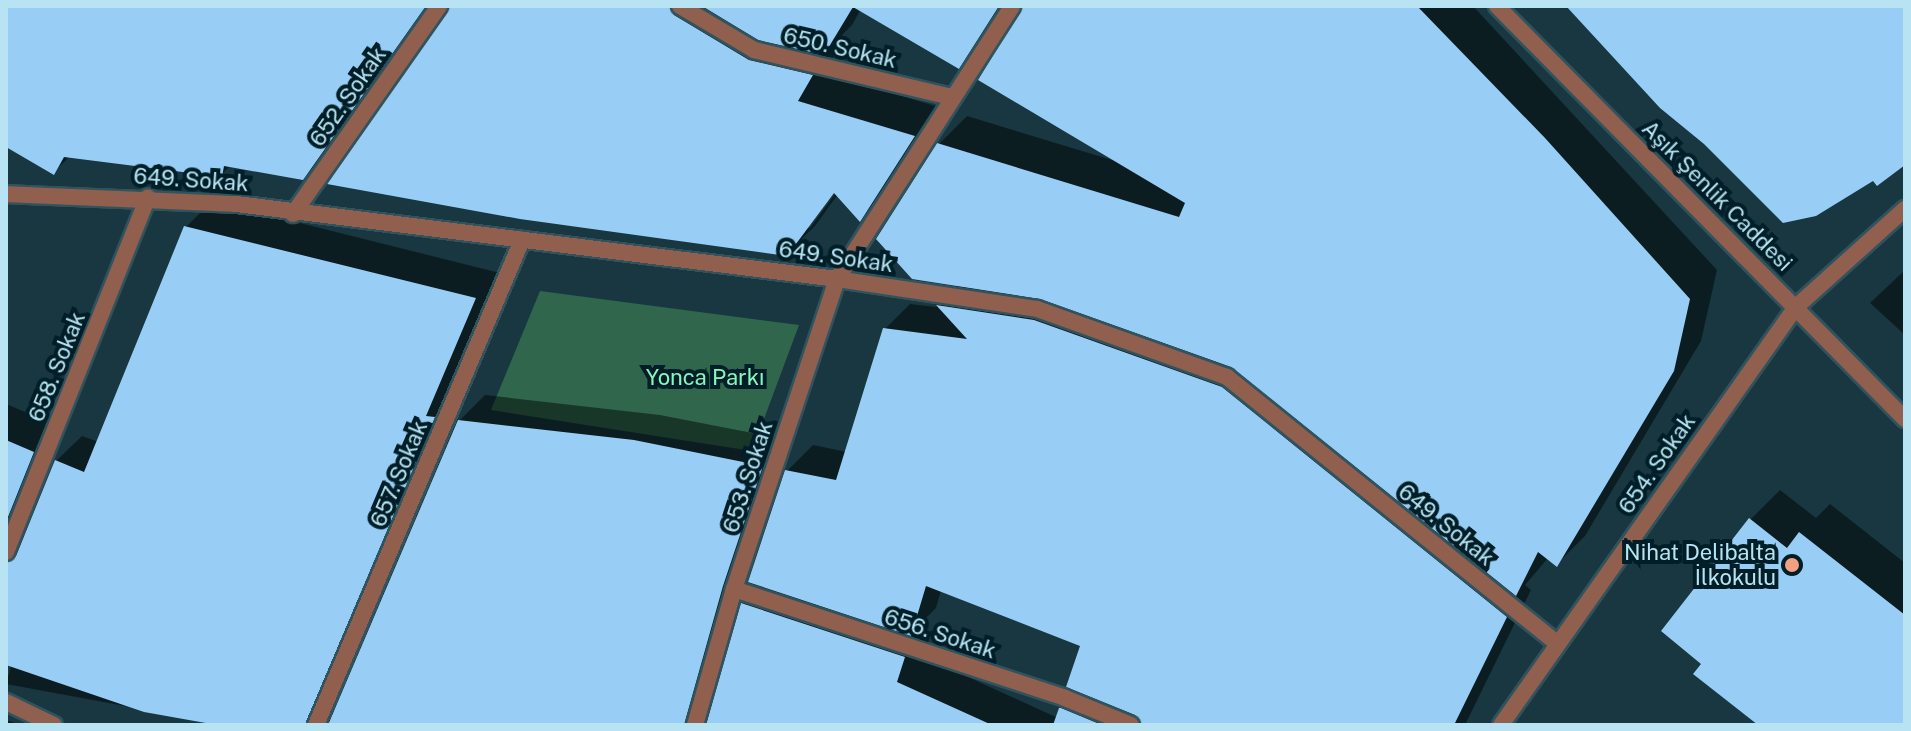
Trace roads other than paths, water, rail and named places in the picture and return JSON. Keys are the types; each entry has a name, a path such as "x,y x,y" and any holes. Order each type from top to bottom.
{"street":[{"name":"652. Sokak","path":"293,214 439,6"},
{"name":"650. Sokak","path":"680,6 754,50 952,97"},
{"name":"653. Sokak","path":"695,725 734,589 837,279 1012,6"},
{"name":"Aşık Şenlik Caddesi","path":"1499,7 1905,419"},
{"name":"649. Sokak","path":"6,194 148,197 236,204 293,214 837,279 1037,309 1227,377 1557,643"},
{"name":"658. Sokak","path":"6,552 148,197"},
{"name":"654. Sokak","path":"1501,725 1796,307 1905,209"},
{"name":"657. Sokak","path":"316,725 522,240"},
{"name":"656. Sokak","path":"734,589 1065,698 1131,725"},
{"path":"6,702 54,725"}],"place":[{"name":"Nihat Delibalta İlkokulu","path":"1792,565"}],"park label":[{"name":"Yonca Parkı","path":"705,378"}]}
